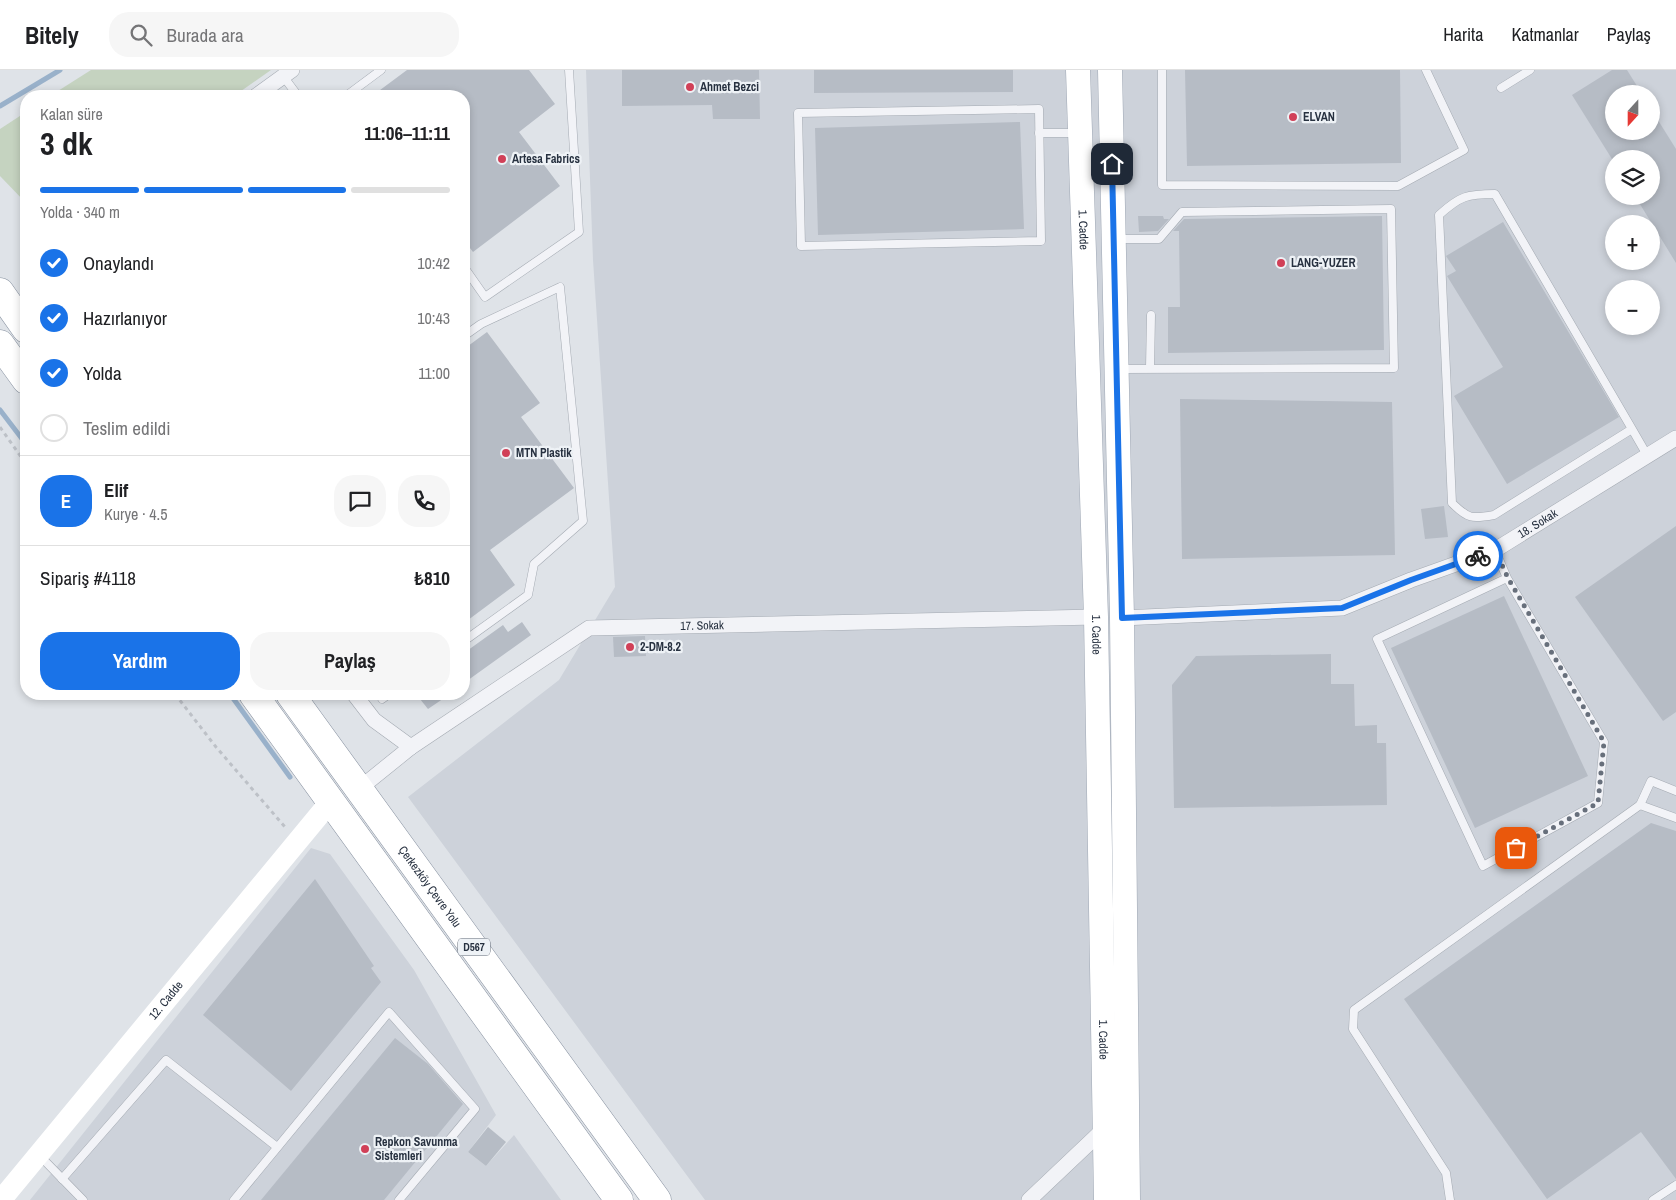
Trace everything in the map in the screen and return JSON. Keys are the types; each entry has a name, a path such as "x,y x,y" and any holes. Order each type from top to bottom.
{"highway":[{"path":"0,292 20,320"},
{"path":"0,344 20,372"},
{"name":"D567","path":"257,700 619,1200"},
{"name":"Çerkezköy Çevre Yolu","path":"294,700 657,1200"}],"main road":[{"name":"1. Cadde","path":"1078,70 1096,617 1106,1200"},
{"name":"1. Cadde","path":"1110,70 1122,618 1128,1200"}],"street":[{"path":"264,90 288,73"},
{"name":"18. Sokak","path":"1122,618 1342,608 1411,580 1495,550 1676,438"},
{"name":"17. Sokak","path":"359,789 411,747 589,628 1096,617"},
{"path":"359,700 374,720 411,747"},
{"name":"12. Cadde","path":"1,1200 330,802"},
{"path":"1029,1200 1105,1128"}],"lane":[{"path":"354,90 381,70"},
{"path":"470,276 485,297 578,232 569,70"},
{"path":"1162,70 1162,185 1379,186 1398,186 1464,150 1426,70"},
{"path":"1501,88 1530,70"},
{"path":"288,73 295,90"},
{"path":"1038,109 1039,134 1042,241 800,246 798,113 1038,109"},
{"path":"1039,134 1080,133"},
{"path":"1632,429 1494,515 1477,518 1466,516 1452,503 1439,215 1454,201 1469,194 1495,194 1632,429 1647,455"},
{"path":"1114,239 1159,239 1182,212 1391,209 1394,368 1117,369"},
{"path":"470,332 481,324 560,287 583,521 534,564 528,595 470,637"},
{"path":"1150,368 1151,315"},
{"path":"1495,550 1508,578 1604,742 1598,803 1483,866 1377,639 1508,578"},
{"path":"1450,1200 1446,1173 1353,1029 1354,1010 1640,805 1650,781 1676,790"},
{"path":"1640,805 1676,818"},
{"path":"234,1200 389,1012 474,1109 399,1200"},
{"path":"62,1179 166,1060 277,1147"},
{"path":"38,1155 83,1200"},
{"path":"1653,1200 1676,1185"}],"path":[{"path":"0,426 20,455"},
{"path":"180,700 216,747 297,841"}],"shaded area":[{"path":"586,70 1676,70 1676,1200 705,1200 408,797 559,680 615,587 593,260"},
{"path":"311,848 330,854 414,970 496,1115 468,1152 486,1166 514,1135 561,1200 30,1200"}],"green space":[{"path":"91,70 271,70 243,90 59,90"},
{"path":"20,116 20,197 0,176 0,129"}],"building":[{"name":"Artesa Fabrics","path":"407,70 529,70 555,104 519,132 560,186 473,252 470,248 470,90 380,90"},
{"name":"Ahmet Bezci","path":"622,70 759,70 760,119 713,119 712,105 622,106"},
{"path":"814,70 1013,70 1013,92 814,93"},
{"name":"ELVAN","path":"1185,70 1400,70 1401,163 1187,166"},
{"path":"1612,70 1627,70 1636,85 1605,85 1605,140 1660,140 1660,123 1676,149 1676,263 1660,237 1660,215 1647,215 1641,205 1660,205 1660,150 1606,150 1572,95"},
{"path":"1020,122 1024,229 818,235 815,128"},
{"path":"1138,216 1163,216 1164,219 1169,219 1158,231 1139,232"},
{"name":"LANG-YUZER","path":"1382,216 1384,350 1168,353 1168,307 1180,307 1179,231 1173,231 1184,219"},
{"path":"1503,222 1619,417 1507,484 1454,396 1503,367 1447,276 1456,271 1446,256"},
{"name":"MTN Plastik","path":"487,332 540,403 521,417 574,488 490,550 515,585 470,619 470,345"},
{"path":"1180,399 1392,402 1395,555 1182,559"},
{"path":"1444,506 1448,537 1425,539 1421,509"},
{"path":"1676,526 1676,712 1663,721 1575,597"},
{"path":"1504,596 1588,776 1475,828 1391,648"},
{"path":"522,622 531,635 470,679 470,649 503,625 508,632"},
{"name":"2-DM-8.2","path":"645,636 646,656 614,657 613,637"},
{"path":"1331,654 1331,684 1354,684 1355,726 1377,725 1377,743 1386,743 1387,805 1174,808 1172,685 1196,656"},
{"path":"421,700 441,700 428,709"},
{"path":"1651,823 1676,831 1676,1179 1641,1132 1547,1199 1404,999"},
{"path":"315,879 374,966 371,968 381,982 291,1091 203,1015"},
{"name":"Repkon Savunma Sistemleri","path":"395,1038 428,1064 463,1104 384,1200 261,1200"},
{"path":"488,1127 506,1142 486,1166 468,1152"}],"waterway":[{"path":"27,90 60,70"},
{"path":"0,106 20,94"},
{"path":"0,410 20,436"},
{"path":"234,700 290,777"}],"way so far":[{"path":"1478,556 1495,550 1508,578 1604,742 1598,803 1516,848"}],"place":[{"name":"Ahmet Bezci","path":"690,87"},
{"name":"ELVAN","path":"1293,117"},
{"name":"Artesa Fabrics","path":"502,159"},
{"name":"LANG-YUZER","path":"1281,263"},
{"name":"MTN Plastik","path":"506,453"},
{"name":"2-DM-8.2","path":"630,647"},
{"name":"Repkon Savunma Sistemleri","path":"365,1149"}],"route":[{"path":"1112,164 1122,618 1342,608 1411,580 1478,556"}]}
